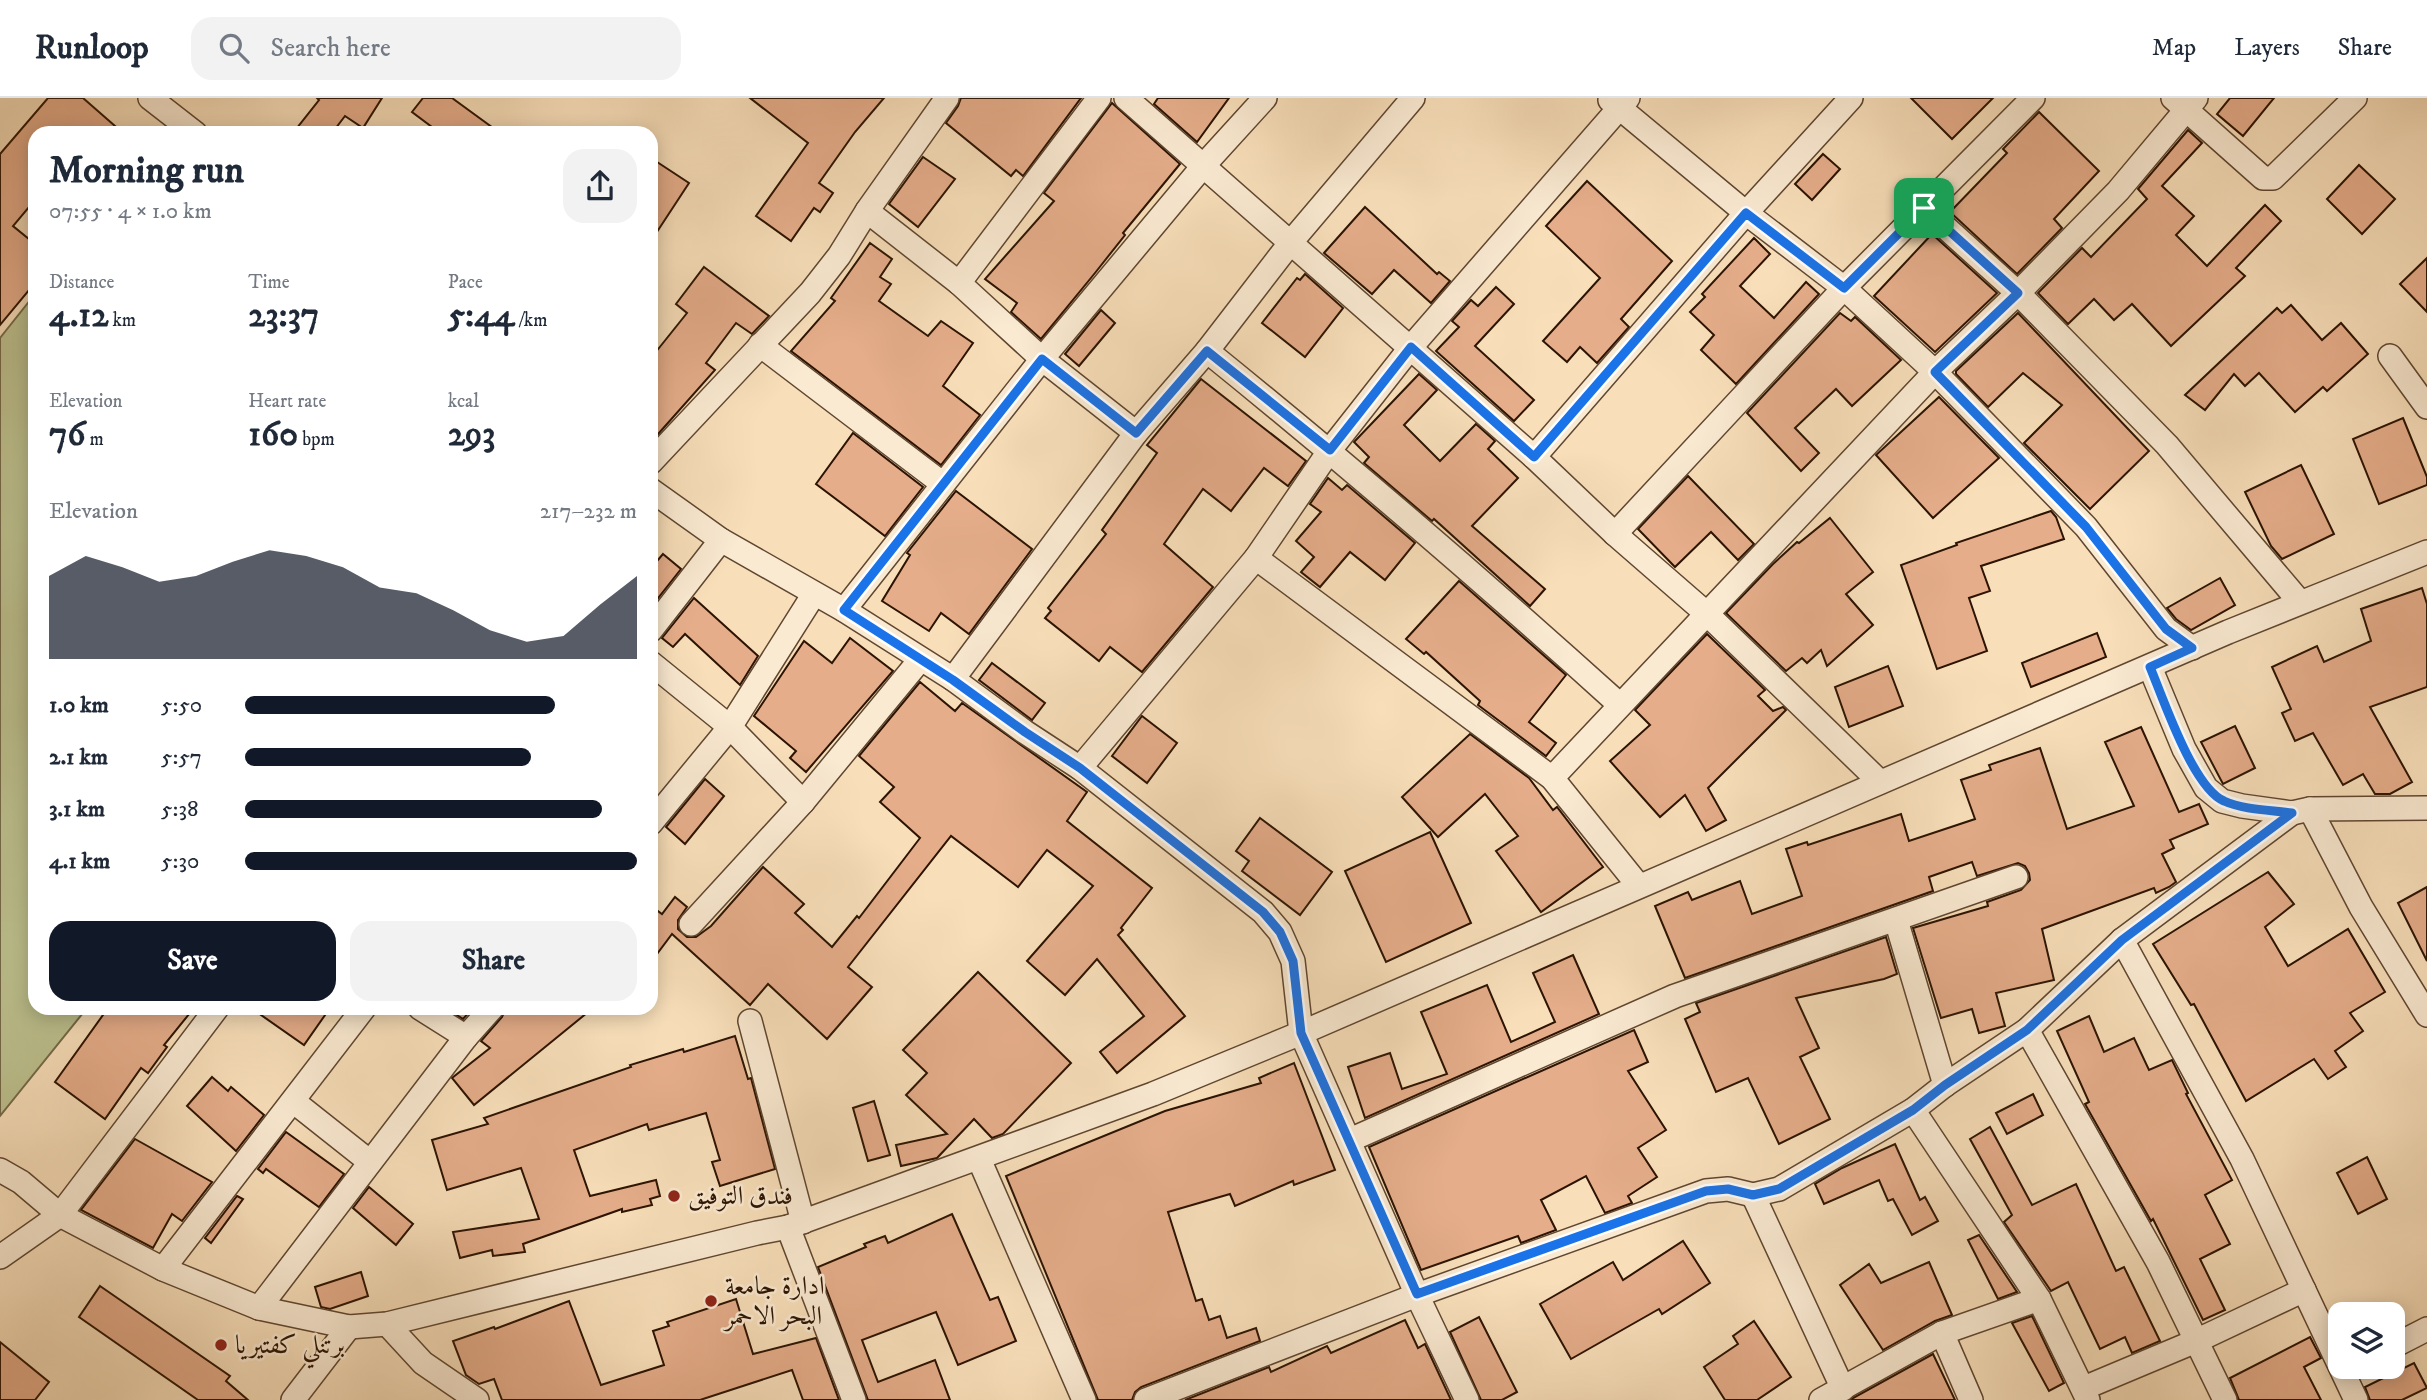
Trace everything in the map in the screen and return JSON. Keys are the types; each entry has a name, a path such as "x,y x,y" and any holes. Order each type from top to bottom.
{"street":[{"path":"150,98 186,126"},
{"path":"658,454 817,284 947,98"},
{"path":"959,284 1099,98"},
{"path":"1126,98 1534,457 1615,534 1707,614 1880,782"},
{"path":"844,610 1042,359 1204,164 1265,98"},
{"path":"953,680 1136,433 1207,351 1291,242 1413,98"},
{"path":"1534,457 1746,213 1851,98"},
{"path":"1615,534 1844,288 2033,98"},
{"path":"1552,778 1935,372 2018,293 2118,191 2185,102 2263,178 2268,179 2273,178 2355,98"},
{"path":"1080,768 1256,558 1330,450 1411,347 1618,101 1746,213 1844,288 1935,372 2086,527 2166,629 2192,648"},
{"path":"1924,208 2018,293 2167,445 2299,601"},
{"path":"867,211 959,284 1042,359 1136,433"},
{"path":"760,345 943,485"},
{"path":"1207,351 1330,450 1483,581 1620,705"},
{"path":"2390,356 2427,407"},
{"path":"658,495 721,540 844,610 953,680 1080,768 1263,912 1280,932 1293,961 1301,1033 1467,1400"},
{"path":"658,622 721,540"},
{"path":"0,1170 21,1182 60,1215 163,1269 259,1308 349,1327 387,1324 795,1225 1153,1094 1301,1033 2299,601 2427,552"},
{"path":"1256,558 1552,778 1638,885"},
{"path":"658,814 730,727 814,594"},
{"path":"691,924 803,802 920,660"},
{"path":"2150,667 2184,749 2206,788 2222,801 2301,811 2427,808"},
{"path":"658,669 730,727 803,802"},
{"path":"1146,1400 1417,1294 1706,1191 1728,1189 1753,1195 1779,1189 1913,1110 2027,1030 2122,940 2301,811"},
{"path":"2301,811 2427,1015"},
{"path":"1350,1140 1675,996 2016,877"},
{"path":"1896,920 1945,1085"},
{"path":"2122,940 2242,1159 2304,1290 2328,1334"},
{"path":"0,1256 60,1215 212,1015"},
{"path":"163,1269 359,1015"},
{"path":"431,1015 466,1037"},
{"path":"259,1308 466,1037 486,1015"},
{"path":"750,1021 795,1225 854,1400"},
{"path":"2027,1030 2158,1262 2225,1400"},
{"path":"293,1101 370,1162"},
{"path":"1913,1110 2039,1299 2086,1394 2304,1290"},
{"path":"979,1159 1084,1400"},
{"path":"1753,1195 1843,1389"},
{"path":"1821,1400 1942,1333 2039,1299"},
{"path":"387,1324 423,1363 477,1400"},
{"path":"293,1400 349,1327"},
{"path":"2405,1340 2427,1329"},
{"path":"1942,1333 1971,1400"},
{"path":"2350,1379 2356,1400"}],"green space":[{"path":"28,303 28,1015 81,1015 0,1116 0,338"}],"building":[{"path":"48,98 83,98 115,126 28,126 28,208 13,226 28,238 28,291 0,325 0,154"},
{"path":"317,98 382,98 364,126 345,116 337,126 299,126 319,100"},
{"path":"423,98 452,98 490,126 431,126 412,112"},
{"path":"750,98 884,98 855,132 819,183 833,193 820,212 814,208 791,241 756,216 808,143"},
{"path":"961,98 1081,98 1023,176 1016,170 1011,176 946,123"},
{"path":"1158,98 1229,98 1197,142 1154,104"},
{"path":"1911,98 1993,98 1952,139"},
{"path":"2230,98 2274,98 2243,136 2217,114"},
{"path":"1112,103 1180,164 1041,339 1011,312 1017,303 985,279 1054,201 1044,193"},
{"path":"2039,112 2099,171 2054,219 2062,228 2017,274 1950,212 2007,153 2003,149"},
{"path":"2188,130 2202,143 2162,186 2194,216 2176,235 2207,266 2265,205 2281,221 2236,268 2245,276 2171,346 2132,304 2114,320 2094,299 2068,324 2038,293 2082,248 2091,257 2147,199 2138,189"},
{"path":"1823,154 1840,169 1812,200 1795,184"},
{"path":"923,157 955,179 918,227 889,204"},
{"path":"658,163 689,183 658,230"},
{"path":"2359,165 2395,199 2362,234 2327,199"},
{"path":"1587,181 1672,261 1621,319 1629,327 1597,363 1580,347 1567,362 1543,341 1600,278 1546,226"},
{"path":"1365,207 1437,274 1439,272 1450,281 1431,303 1394,270 1372,294 1324,253"},
{"path":"1932,234 1997,293 1935,352 1874,296"},
{"path":"1754,238 1770,254 1740,286 1774,318 1806,282 1819,294 1736,384 1701,350 1714,335 1690,312 1705,297 1702,294"},
{"path":"870,243 892,259 880,277 891,284 879,301 928,336 941,321 973,343 943,386 980,415 941,465 791,351 835,301 831,298"},
{"path":"2427,258 2427,312 2400,284"},
{"path":"704,267 769,316 752,334 736,323 706,363 715,370 658,434 658,349 687,313 676,304"},
{"path":"1305,274 1343,308 1305,357 1262,323 1297,278 1300,280"},
{"path":"1496,287 1514,304 1475,346 1534,400 1514,421 1436,351 1459,327 1452,321 1471,300 1478,306"},
{"path":"2291,305 2322,340 2341,323 2368,354 2327,391 2323,387 2295,412 2259,373 2245,386 2234,374 2205,410 2185,395 2277,308 2282,313"},
{"path":"1101,310 1115,323 1079,366 1065,354"},
{"path":"1840,313 1851,321 1855,317 1901,360 1852,406 1836,389 1795,428 1819,453 1801,471 1747,413"},
{"path":"2018,313 2149,451 2090,509 2024,443 2062,405 2023,373 1988,407 1956,374 1956,371"},
{"path":"1419,374 1437,390 1404,425 1440,461 1476,424 1495,441 1488,449 1518,478 1472,526 1545,589 1530,606 1434,519 1432,521 1364,463 1369,457 1354,442"},
{"path":"1201,379 1306,461 1288,486 1264,468 1231,511 1203,489 1164,544 1213,587 1142,672 1110,647 1099,661 1045,618 1051,611 1048,608 1106,534 1102,530 1157,453 1147,445"},
{"path":"1939,397 1999,458 1933,518 1876,455"},
{"path":"2403,418 2427,477 2427,485 2379,504 2353,439"},
{"path":"853,433 923,487 885,536 816,484"},
{"path":"2301,465 2334,534 2282,559 2271,546 2245,492"},
{"path":"1688,476 1754,544 1738,560 1711,532 1675,567 1638,529"},
{"path":"1328,478 1342,490 1347,485 1415,543 1385,580 1350,552 1320,587 1301,572 1314,557 1296,541 1321,512 1310,504"},
{"path":"956,491 1032,549 969,634 941,613 929,631 882,601 910,555 907,553"},
{"path":"2051,511 2064,539 1981,566 1990,591 1969,598 1987,651 1937,669 1901,565"},
{"path":"1830,518 1873,572 1846,594 1873,625 1827,666 1821,650 1807,663 1802,658 1786,671 1726,613 1797,542"},
{"path":"663,554 681,569 658,598 658,560"},
{"path":"2220,578 2235,605 2191,630 2167,608"},
{"path":"1459,581 1566,675 1529,722 1556,743 1546,756 1478,705 1480,701 1426,652 1424,654 1406,639"},
{"path":"2422,588 2427,604 2427,687 2370,707 2412,782 2390,794 2375,794 2363,774 2343,785 2313,733 2295,741 2282,713 2291,709 2272,667 2317,646 2324,662 2371,641 2361,609"},
{"path":"694,598 758,656 740,685 685,634 673,647 662,638"},
{"path":"2097,633 2106,657 2031,687 2022,663"},
{"path":"1707,634 1765,690 1758,696 1773,711 1783,707 1786,710 1708,788 1726,820 1706,831 1685,795 1660,817 1610,761 1650,725 1635,710"},
{"path":"850,638 893,671 806,772 790,758 796,751 754,716 804,641 832,663"},
{"path":"992,663 1045,703 1032,720 979,680"},
{"path":"1888,666 1903,706 1849,727 1835,687"},
{"path":"920,682 955,711 962,703 1087,792 1067,821 1152,888 1118,935 1185,1016 1117,1073 1100,1052 1144,1016 1097,959 1065,995 1027,961 1093,886 1047,850 1018,887 951,836 848,967 872,987 827,1039 768,984 750,1005 672,934 658,953 658,911 662,914 675,897 687,907 678,920 678,929 687,937 696,937 711,926 763,867 804,904 795,913 832,947 857,916 859,918 920,838 880,802 894,787 859,756"},
{"path":"1142,716 1177,743 1147,783 1112,756"},
{"path":"2235,726 2255,768 2223,784 2201,742"},
{"path":"2141,727 2179,812 2199,804 2208,824 2170,840 2174,848 2162,854 2176,882 2169,887 2156,893 2154,888 2042,929 2054,980 1996,993 2005,1026 1979,1033 1972,1009 1941,1018 1913,928 1988,906 1987,902 2021,890 2030,880 2025,866 2018,863 1977,876 1972,862 1929,877 1933,891 1685,978 1655,906 1688,892 1692,900 1740,881 1752,914 1802,896 1786,849 1807,842 1808,845 1901,814 1909,841 1975,819 1961,780 1991,770 1989,765 2040,748 2067,829 2134,806 2105,742"},
{"path":"1470,734 1529,778 1553,810 1557,807 1603,867 1541,912 1496,851 1518,836 1485,794 1438,837 1402,797"},
{"path":"705,779 724,796 685,844 666,827"},
{"path":"1260,818 1332,872 1300,915 1242,871 1249,861 1236,851"},
{"path":"1430,832 1471,923 1386,962 1345,871"},
{"path":"2268,872 2294,904 2265,927 2288,966 2348,929 2385,992 2350,1013 2363,1031 2335,1051 2346,1067 2328,1079 2314,1059 2246,1101 2194,1004 2191,1005 2153,944"},
{"path":"2427,887 2427,961 2398,903"},
{"path":"1886,937 1897,974 1796,998 1819,1048 1800,1057 1830,1119 1779,1144 1748,1078 1716,1092 1685,1019 1700,1012 1696,1003"},
{"path":"1573,955 1599,1014 1365,1118 1348,1067 1390,1053 1402,1089 1447,1074 1421,1012 1487,985 1511,1042 1555,1022 1533,973"},
{"path":"978,972 1071,1063 1003,1134 992,1138 974,1119 937,1158 901,1166 896,1145 947,1134 906,1095 927,1073 903,1050"},
{"path":"103,1015 188,1015 164,1045 167,1047 148,1073 141,1068 105,1119 55,1082"},
{"path":"261,1015 325,1015 304,1045"},
{"path":"584,1015 474,1105 452,1078 490,1048 481,1041 502,1017"},
{"path":"2089,1016 2104,1052 2134,1038 2149,1070 2172,1060 2188,1093 2186,1094 2232,1180 2205,1195 2230,1244 2200,1259 2225,1310 2203,1320 2153,1219 2151,1221 2085,1104 2089,1102 2057,1031"},
{"path":"1634,1030 1648,1062 1628,1071 1666,1130 1638,1148 1657,1177 1628,1196 1632,1203 1605,1213 1586,1176 1541,1200 1556,1230 1521,1243 1518,1236 1421,1270 1369,1147"},
{"path":"735,1036 748,1079 751,1078 775,1169 720,1186 712,1162 720,1160 706,1113 649,1130 647,1124 574,1150 590,1196 656,1180 660,1196 650,1199 652,1205 622,1212 622,1209 523,1244 525,1252 493,1256 492,1250 460,1258 453,1232 539,1219 521,1168 447,1190 432,1140 488,1124 484,1118 631,1067 630,1065"},
{"path":"1294,1063 1335,1170 1294,1185 1293,1181 1235,1206 1230,1194 1168,1212 1196,1301 1202,1299 1209,1320 1220,1316 1227,1338 1256,1328 1260,1341 1141,1387 1132,1400 1098,1400 1006,1176 1165,1111 1261,1083 1259,1078"},
{"path":"212,1077 228,1091 231,1087 264,1115 236,1151 187,1106"},
{"path":"2033,1094 2043,1115 2007,1134 1996,1113"},
{"path":"874,1101 890,1155 868,1161 853,1108"},
{"path":"1990,1127 2032,1205 2076,1184 2116,1271 2124,1267 2160,1341 2132,1353 2125,1337 2100,1349 2068,1282 2051,1291 2004,1222 2012,1215 1970,1139"},
{"path":"286,1132 344,1174 319,1207 266,1169 263,1173 258,1169"},
{"path":"135,1139 212,1182 182,1221 172,1214 153,1248 81,1210"},
{"path":"1895,1144 1920,1200 1925,1197 1938,1221 1912,1235 1893,1199 1888,1201 1879,1180 1824,1204 1815,1184 1842,1168"},
{"path":"2367,1157 2387,1199 2358,1214 2337,1173"},
{"path":"369,1187 413,1224 396,1245 353,1208"},
{"path":"237,1196 243,1199 211,1243 205,1238"},
{"path":"952,1214 990,1300 998,1297 1016,1341 958,1365 936,1312 862,1340 878,1382 935,1360 950,1400 868,1400 818,1267 866,1247 864,1244 885,1236 888,1243"},
{"path":"1979,1235 2017,1292 1998,1299 1968,1240"},
{"path":"1683,1241 1710,1283 1662,1314 1659,1309 1571,1359 1540,1304 1613,1262 1623,1280"},
{"path":"1929,1262 1952,1315 1935,1321 1883,1350 1840,1285 1869,1264 1881,1283"},
{"path":"361,1272 368,1296 330,1309 321,1307 315,1287"},
{"path":"100,1286 230,1376 226,1381 248,1400 198,1400 79,1317"},
{"path":"736,1299 753,1354 816,1338 839,1400 803,1400 792,1370 700,1400 502,1400 494,1379 479,1384 466,1375 453,1341 494,1327 495,1329 569,1301 601,1385 664,1365 653,1331 669,1326 667,1322"},
{"path":"2032,1316 2064,1383 2049,1391 2012,1323"},
{"path":"1479,1317 1517,1392 1502,1400 1481,1400 1450,1332"},
{"path":"1405,1320 1418,1348 1425,1344 1451,1400 1185,1400 1269,1367 1271,1372 1327,1346 1331,1353"},
{"path":"1754,1321 1791,1377 1757,1400 1725,1400 1704,1367 1738,1344 1733,1336"},
{"path":"2310,1337 2321,1358 2304,1367 2321,1400 2239,1400 2230,1378"},
{"path":"0,1342 49,1382 35,1400 0,1400"},
{"path":"1933,1354 1955,1400 1851,1400 1853,1398"},
{"path":"2414,1363 2427,1388 2402,1400 2370,1400 2365,1387 2381,1379 2405,1379 2405,1367"}],"place":[{"name":"فندق التوفيق","path":"674,1196"},
{"name":"ادارة جامعة البحر الاحمر","path":"711,1301"},
{"name":"برتنلي كفتيريا","path":"221,1345"}],"route":[{"path":"1924,208 2018,293 1935,372 2086,527 2166,629 2192,648 2150,667 2184,749 2206,788 2222,801 2292,813 2122,940 2027,1030 1913,1110 1779,1189 1753,1195 1728,1189 1706,1191 1417,1294 1301,1033 1293,961 1280,932 1263,912 1080,768 1025,732 972,692 844,610 1042,359 1136,433 1207,351 1330,450 1411,347 1534,457 1746,213 1844,288 1924,208"}]}
